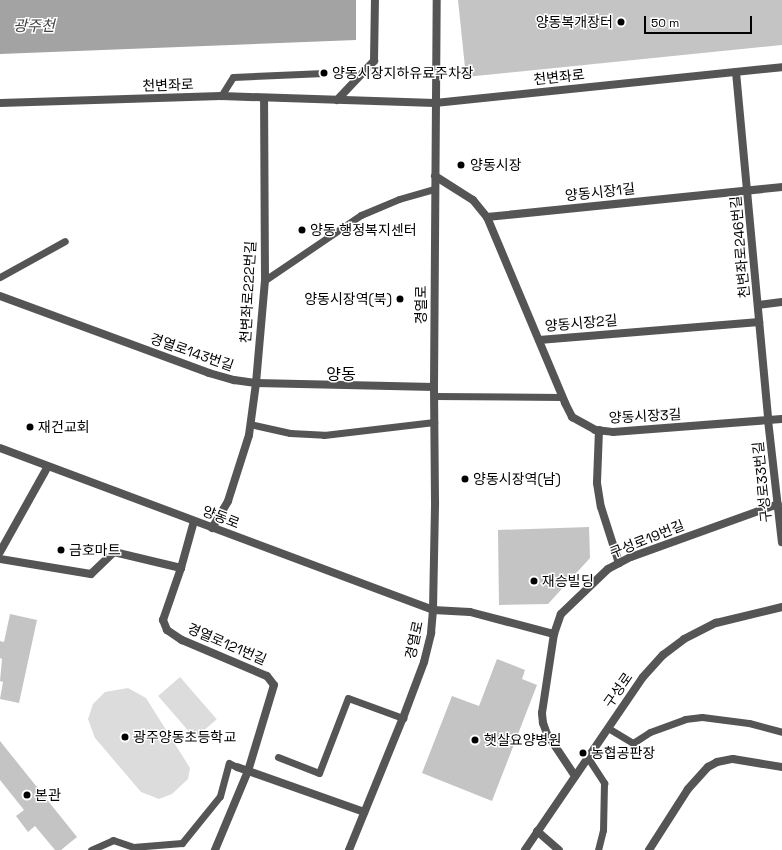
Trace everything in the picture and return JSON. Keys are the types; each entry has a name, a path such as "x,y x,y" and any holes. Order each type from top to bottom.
{"street":[{"path":"337,100 374,61 375,0"},
{"name":"경열로","path":"349,850 403,718 429,646 433,610 436,0"},
{"name":"천변좌로","path":"0,102 221,96 435,103 782,67"},
{"name":"천변좌로246번길","path":"736,72 768,420"},
{"name":"천변좌로222번길","path":"212,528 228,501 249,435 256,383 265,280 264,98"},
{"path":"435,176 473,200 487,217"},
{"name":"양동시장1길","path":"487,217 782,187"},
{"name":"양동시장2길","path":"487,217 538,340 759,322"},
{"name":"경열로143번길","path":"0,296 209,373 234,380 256,383 434,391"},
{"path":"758,305 782,302"},
{"name":"양동시장3길","path":"538,340 562,397 572,416 584,425 599,430 612,432 782,419"},
{"name":"구성로33번길","path":"768,420 782,542"},
{"path":"599,430 597,483 601,507 618,563"},
{"name":"양동로","path":"0,448 433,610"},
{"path":"0,552 48,466"},
{"name":"구성로19번길","path":"575,776 547,734 543,723 542,713 554,634 561,614 608,569 618,563 630,557 778,504"},
{"path":"0,560 91,574 114,552 181,568 194,521"},
{"name":"경열로121번길","path":"181,568 163,620 167,630 182,640 268,676 274,684 248,771"},
{"name":"구성로","path":"525,850 643,677 663,655 684,639 716,623 782,607"},
{"path":"433,610 470,612 554,634"},
{"path":"649,850 688,789 708,766 717,762 733,759 782,767"},
{"path":"237,767 364,812"},
{"path":"215,850 248,771"},
{"path":"537,831 559,850"}],"lane":[{"path":"221,96 233,77 324,73"},
{"path":"265,280 362,215 399,199 435,189"},
{"path":"0,277 65,241"},
{"path":"434,391 562,397"},
{"path":"250,424 290,433 324,435 434,422"},
{"path":"278,757 319,773 348,698 403,718"},
{"path":"608,728 633,743 650,732 685,719 702,717 749,723 782,732"},
{"path":"588,758 604,783 603,830 598,850"},
{"path":"91,850 113,840 133,847 182,843 220,796 229,763 237,767"}],"shaded area":[{"path":"180,677 217,719 195,738 158,696"},
{"path":"128,688 146,698 190,768 188,779 172,794 159,799 141,792 95,738 88,719 93,704 105,692"}],"water":[{"name":"광주천","path":"0,0 356,0 356,40 0,54"}],"building":[{"name":"양동복개장터","path":"458,0 782,0 782,45 466,77"},
{"name":"재승빌딩","path":"589,527 590,558 548,604 499,605 498,530"},
{"path":"10,614 37,620 19,703 0,699 3,682 0,681 2,659 0,658 0,641 4,642"},
{"name":"햇살요양병원","path":"497,659 525,670 522,679 537,685 492,801 422,773 452,696 479,706"},
{"name":"본관","path":"0,741 77,837 61,850 55,850 35,826 28,832 16,816 24,810 0,780"}],"place":[{"name":"양동복개장터","path":"621,22"},
{"name":"양동시장지하유료주차장","path":"324,73"},
{"name":"양동시장","path":"461,165"},
{"name":"양동 행정복지센터","path":"302,230"},
{"name":"양동시장역(북)","path":"400,299"},
{"name":"재건교회","path":"30,427"},
{"name":"양동시장역(남)","path":"465,479"},
{"name":"금호마트","path":"61,550"},
{"name":"재승빌딩","path":"534,581"},
{"name":"광주양동초등학교","path":"125,737"},
{"name":"햇살요양병원","path":"475,740"},
{"name":"농협공판장","path":"583,753"},
{"name":"본관","path":"27,795"}],"district":[{"name":"양동","path":"341,375"}]}
